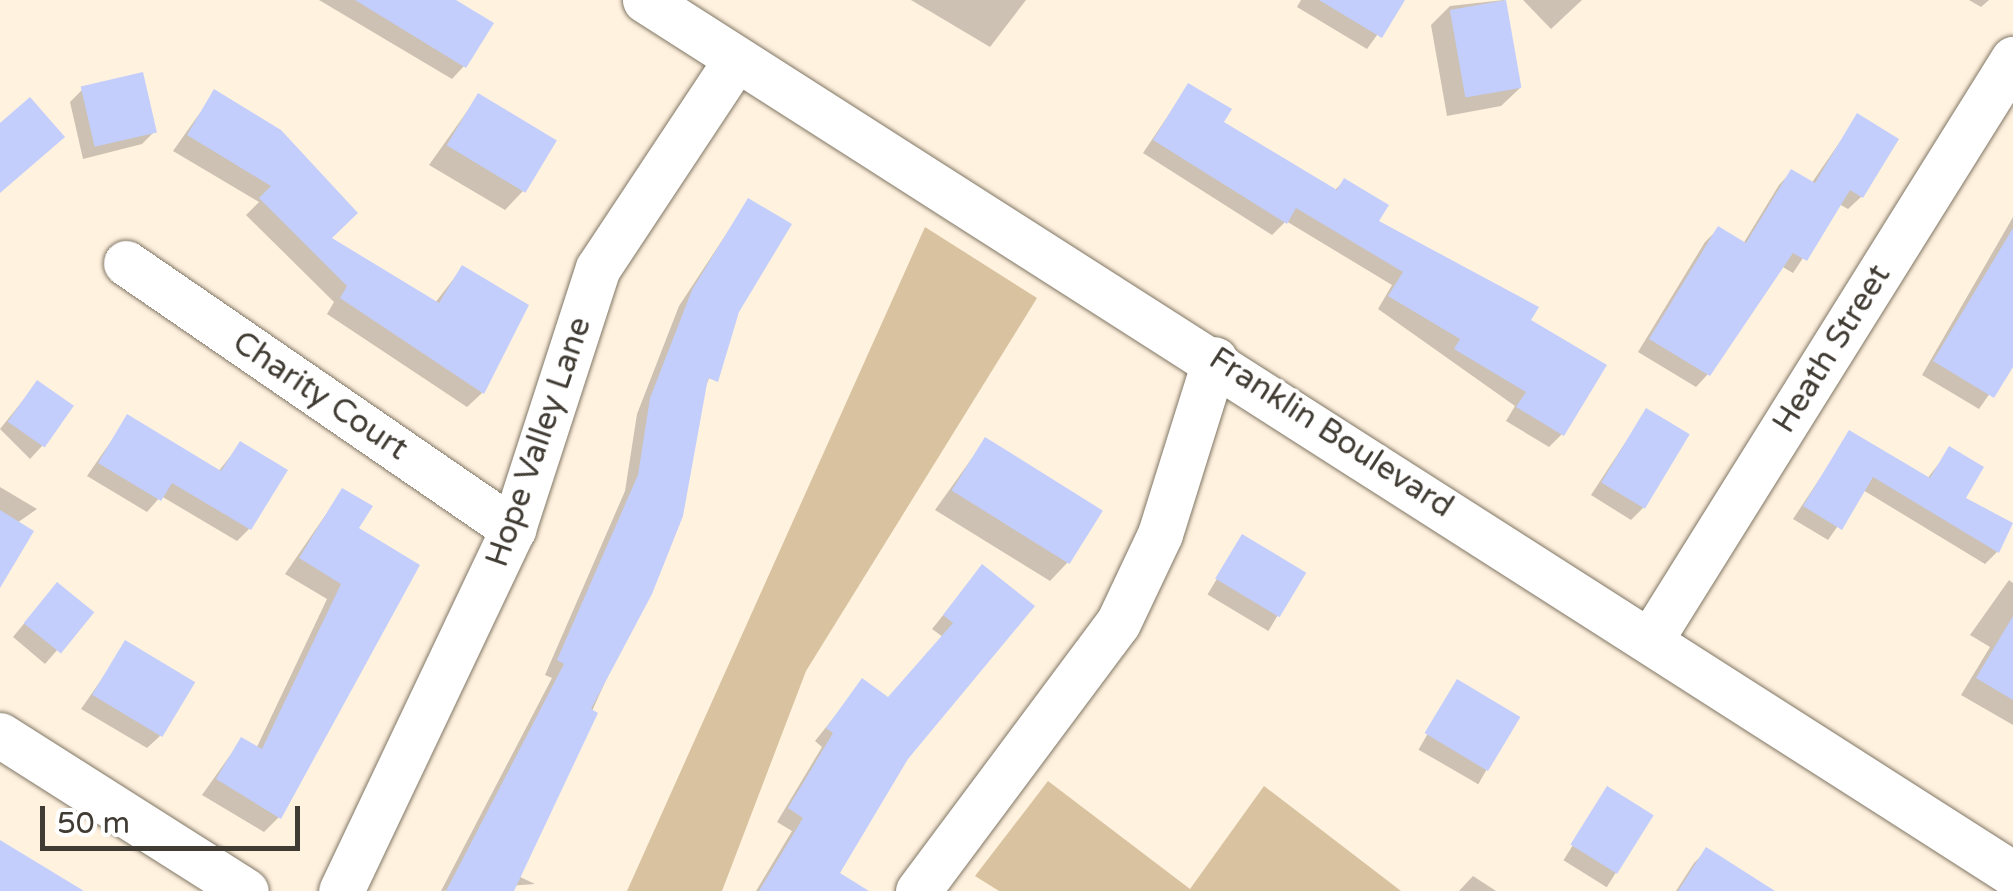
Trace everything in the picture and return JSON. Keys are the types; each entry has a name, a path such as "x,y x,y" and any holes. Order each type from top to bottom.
{"street":[{"name":"Franklin Boulevard","path":"645,0 736,61 1215,359 2013,874"},
{"name":"Heath Street","path":"1651,639 2013,58"},
{"name":"Hope Valley Lane","path":"342,891 513,529 598,268 736,61"},
{"name":"Charity Court","path":"126,263 513,529"},
{"path":"918,891 1118,623 1160,534 1215,359"},
{"path":"0,734 246,891"}],"shaded area":[{"path":"925,227 1037,298 806,671 722,891 627,891"},
{"path":"1048,781 1190,889 1264,786 1401,891 999,891 975,876"}],"building":[{"path":"355,0 456,0 494,23 466,68"},
{"path":"1319,0 1405,0 1382,38"},
{"path":"1506,0 1521,88 1465,98 1450,10"},
{"path":"143,72 157,132 95,147 81,86"},
{"path":"1188,83 1232,109 1224,122 1337,190 1344,178 1389,205 1379,221 1539,307 1531,320 1607,365 1564,436 1516,407 1526,392 1454,349 1460,339 1388,296 1403,272 1296,208 1287,224 1153,140"},
{"path":"214,89 281,130 358,213 332,238 439,303 462,265 529,305 484,394 340,298 347,286 259,198 271,186 187,135"},
{"path":"478,93 557,140 525,193 447,145"},
{"path":"30,97 65,137 0,193 0,123"},
{"path":"1857,113 1899,139 1863,198 1850,190 1807,261 1793,253 1710,376 1649,339 1718,226 1746,243 1791,169 1815,183"},
{"path":"748,198 792,224 739,312 718,382 708,378 683,516 652,594 591,709 598,713 514,891 446,891 564,664 557,660 638,475 650,398 692,290"},
{"path":"2013,228 2013,367 1994,398 1933,361"},
{"path":"37,380 74,406 45,448 8,422"},
{"path":"1646,408 1690,434 1645,509 1601,483"},
{"path":"127,414 221,471 240,441 288,470 251,530 172,483 161,501 98,463"},
{"path":"1849,430 1930,478 1949,446 1984,467 1966,498 2013,523 1999,553 1873,477 1842,530 1803,506"},
{"path":"985,437 1103,511 1069,564 952,490"},
{"path":"342,488 373,506 359,528 420,565 281,819 216,779 241,737 262,749 341,584 299,558"},
{"path":"0,510 34,531 0,588"},
{"path":"1242,534 1306,573 1280,617 1215,579"},
{"path":"982,564 1035,606 908,759 840,873 869,891 759,891 803,818 788,808 833,733 826,728 862,678 888,697 953,623 943,615"},
{"path":"57,582 94,612 61,653 24,623"},
{"path":"2013,616 2013,700 1976,678"},
{"path":"125,640 195,682 162,737 92,695"},
{"path":"1457,679 1520,717 1488,771 1425,733"},
{"path":"1607,786 1654,815 1617,874 1570,845"},
{"path":"0,840 84,891 0,891"},
{"path":"1706,847 1775,891 1678,891"}]}
